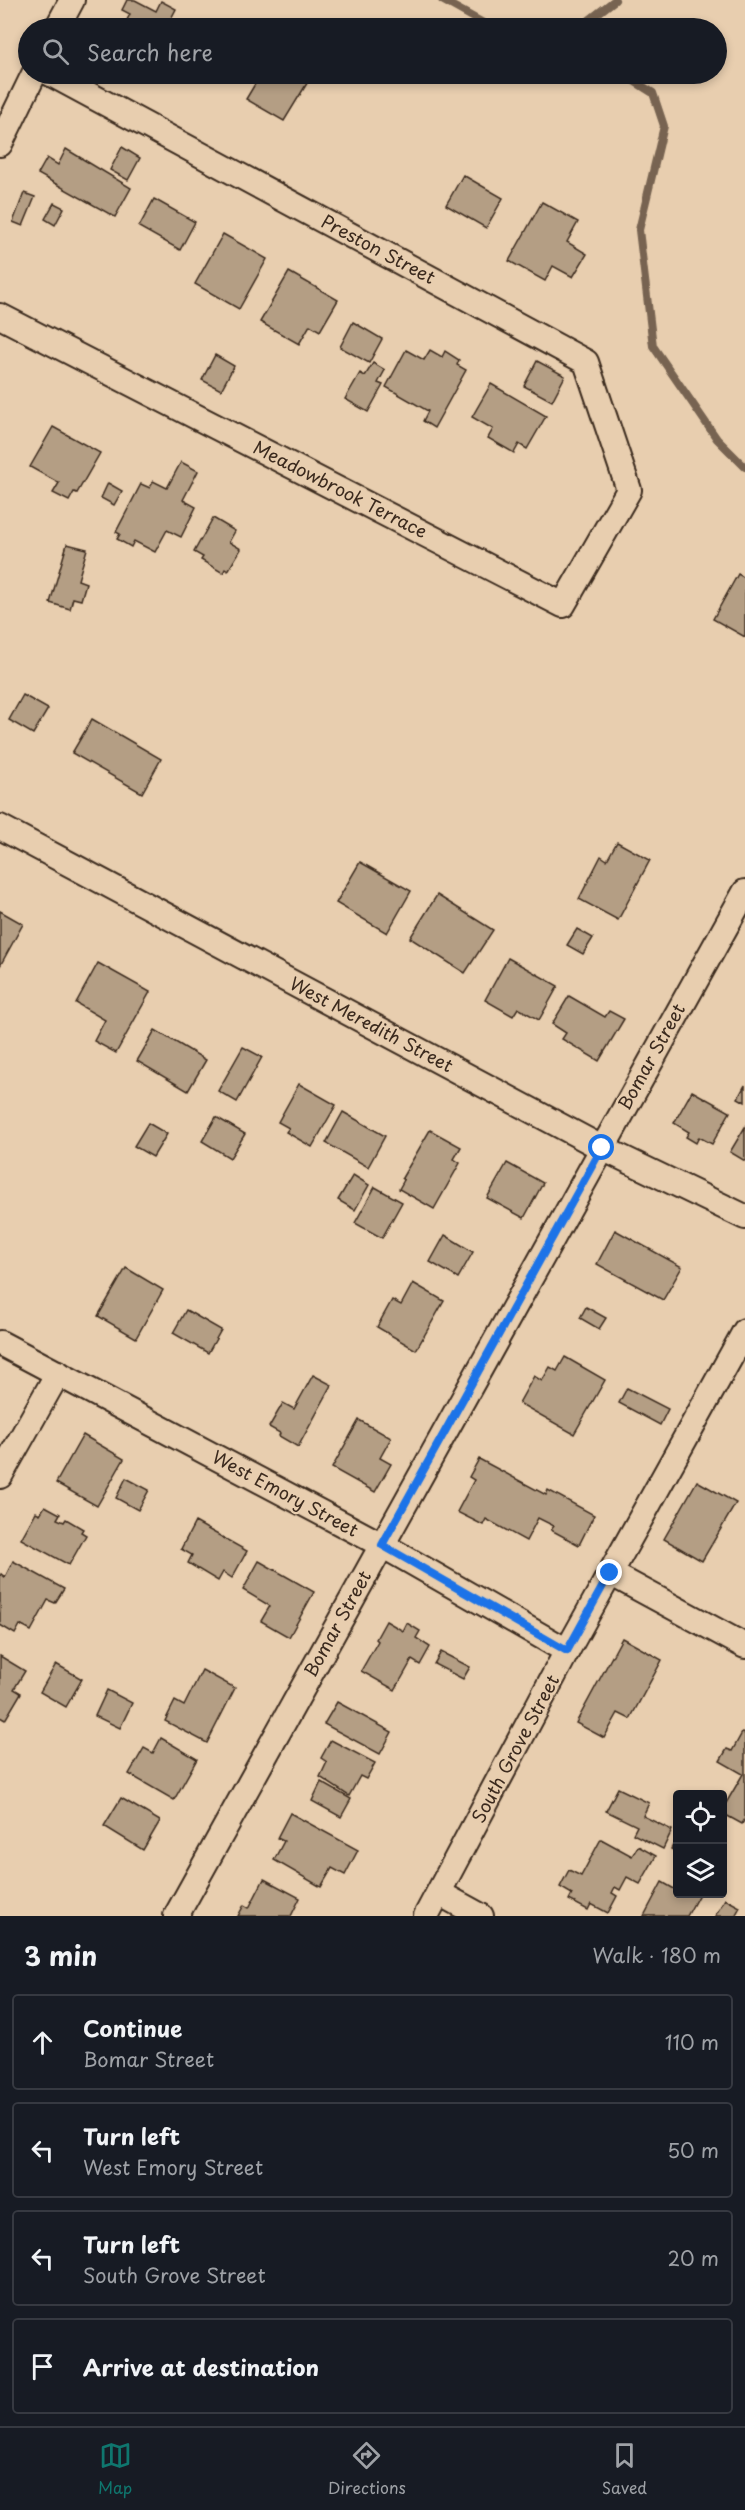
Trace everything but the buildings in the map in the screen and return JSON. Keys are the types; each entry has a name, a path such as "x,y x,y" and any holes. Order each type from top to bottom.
{"street":[{"path":"62,18 72,0"},
{"path":"0,144 29,84"},
{"name":"Preston Street","path":"70,84 586,363 628,490"},
{"name":"Meadowbrook Terrace","path":"0,316 563,605 628,490"},
{"name":"West Meredith Street","path":"0,827 602,1148 745,1216"},
{"name":"Bomar Street","path":"176,1916 745,892"},
{"name":"South Grove Street","path":"426,1916 567,1651 745,1330"},
{"name":"West Emory Street","path":"3,1351 58,1374 382,1545 567,1651"},
{"path":"0,1476 58,1374"},
{"path":"610,1573 745,1646"},
{"path":"440,1893 481,1916"}],"waterway":[{"path":"442,0 474,18"},
{"path":"592,18 615,0"},
{"path":"639,84 653,93 664,126 639,230 653,346 717,439 745,467"}],"route":[{"path":"602,1148 382,1545 567,1651 610,1573"}]}
